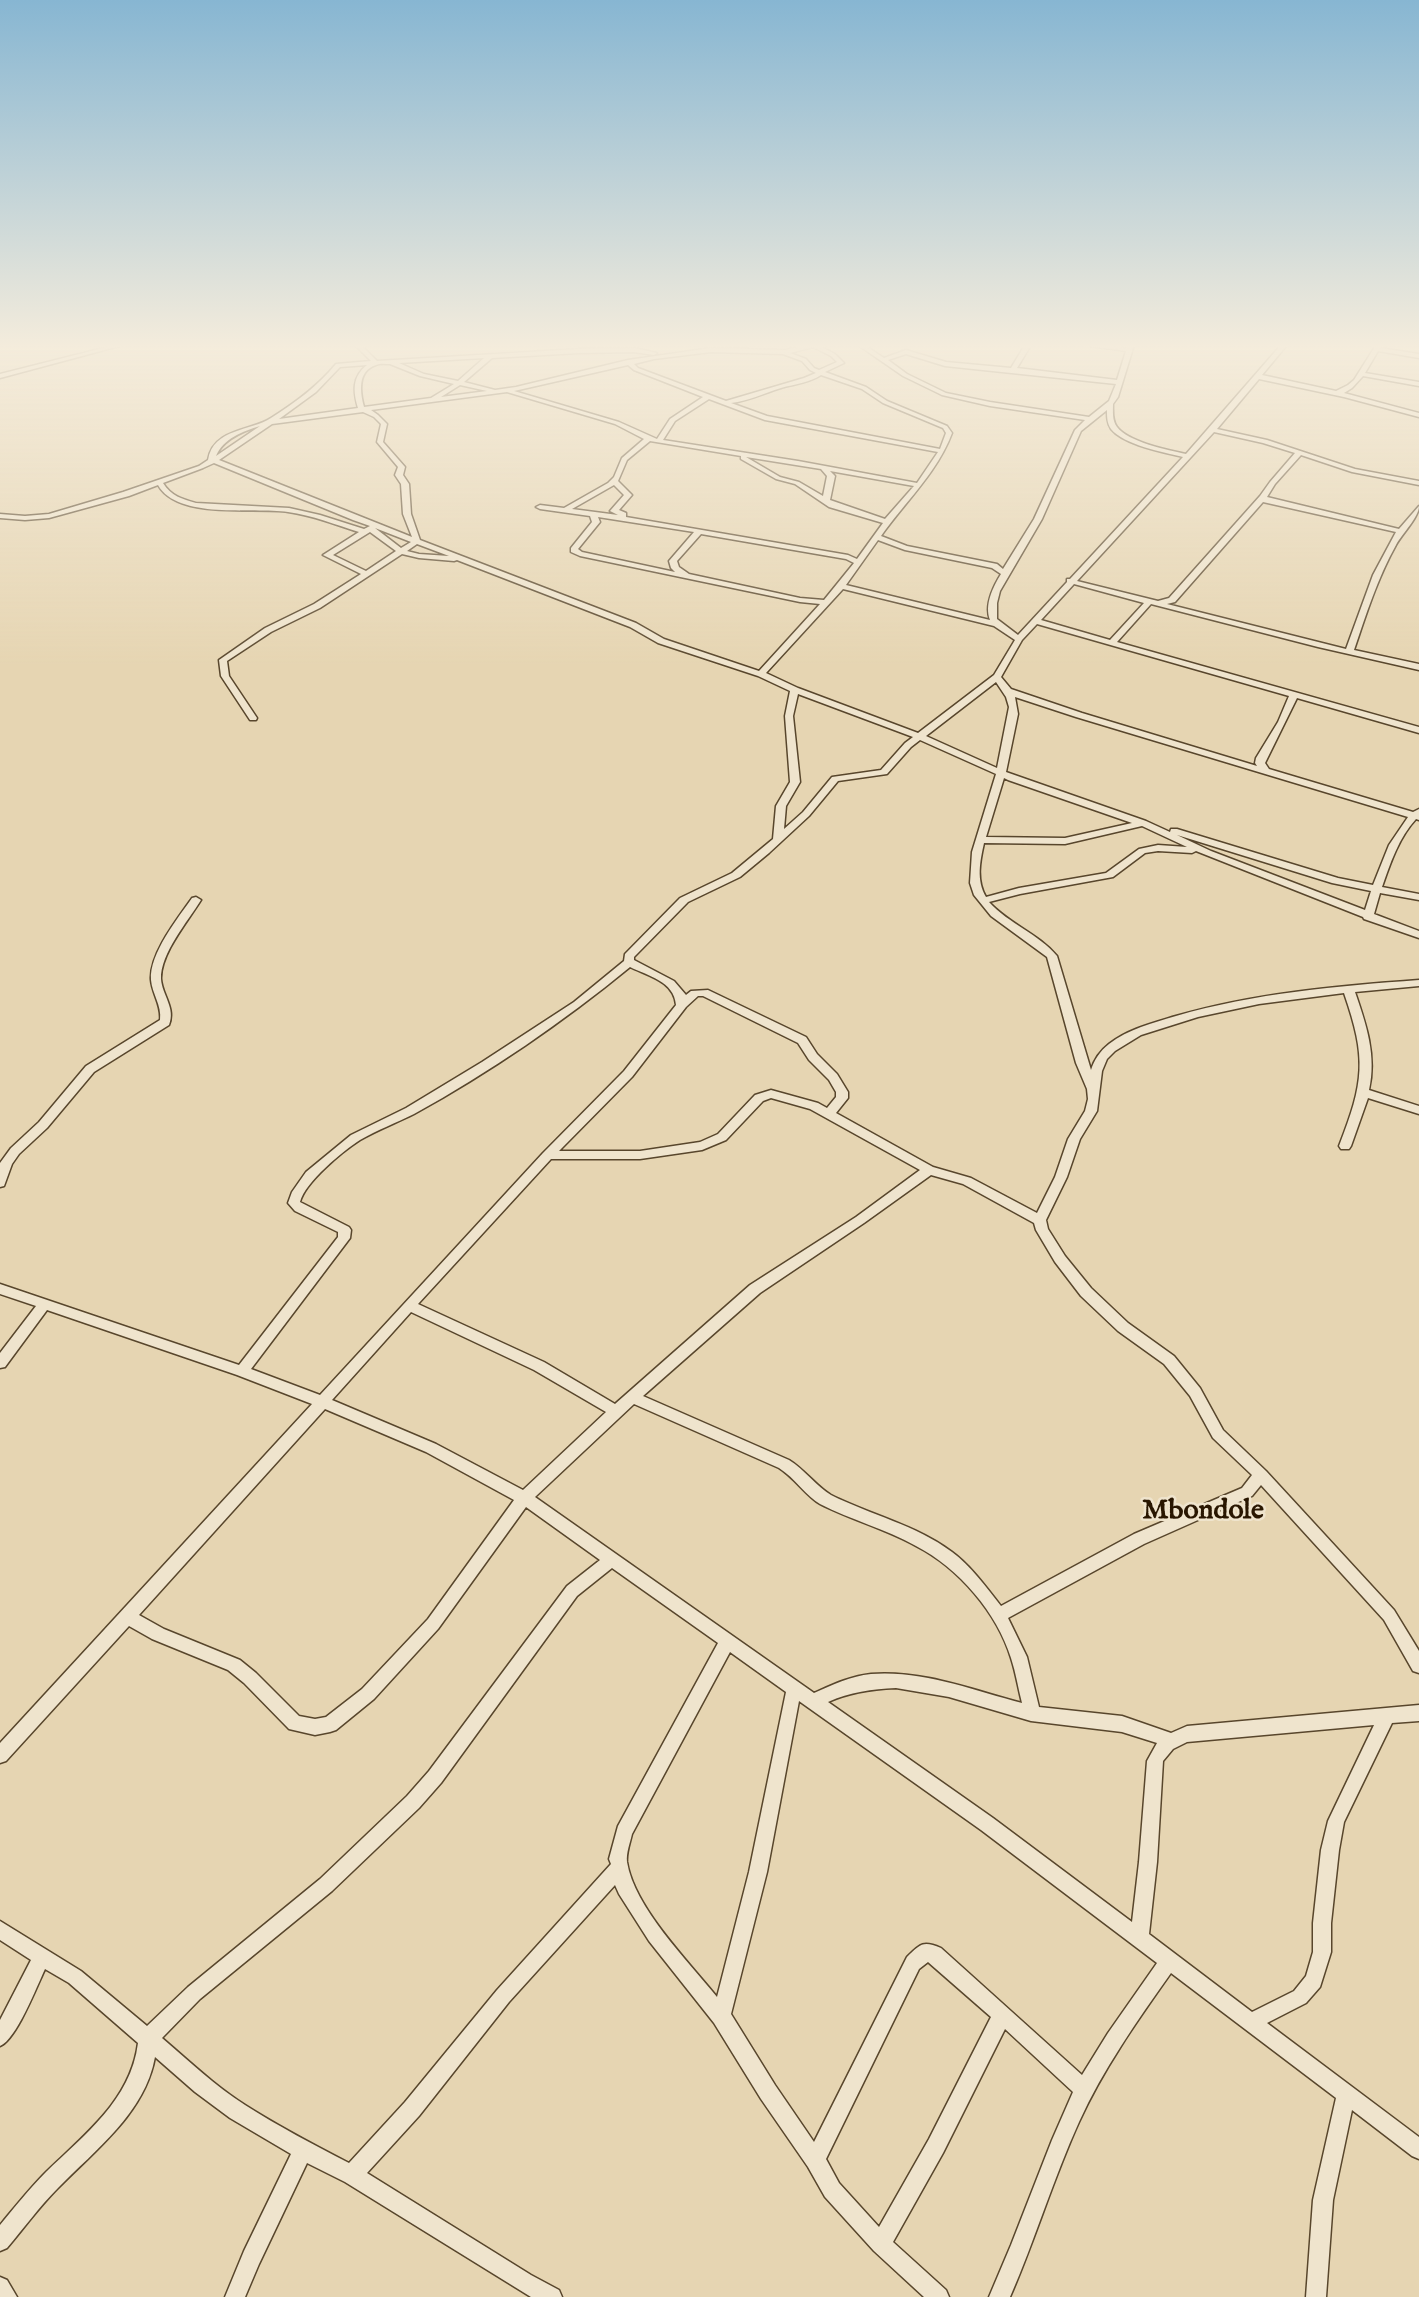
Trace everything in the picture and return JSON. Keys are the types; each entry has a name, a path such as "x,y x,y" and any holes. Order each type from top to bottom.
{"street":[{"path":"214,452 210,459 213,461 371,529 384,542 403,552 417,557 467,560"},
{"path":"0,516 24,518 49,516 160,483 213,461 226,452"},
{"path":"389,452 402,467 399,475 405,484 407,514 417,541"},
{"path":"565,511 614,482 624,459 633,452"},
{"path":"724,452 919,485"},
{"path":"761,674 824,602 841,586 887,522 919,485 941,452"},
{"path":"996,624 992,617 993,604 1005,574 1037,521 1068,452"},
{"path":"1174,452 1187,456"},
{"path":"629,962 629,956 684,900 736,875 806,814 835,779 884,772 919,735 997,676 1018,639 1191,452"},
{"path":"1293,452 1354,471 1419,483"},
{"path":"734,454 778,478 797,483 826,501 887,522"},
{"path":"1161,603 1172,600 1298,454"},
{"path":"825,468 831,476 826,501"},
{"path":"614,482 628,496 614,512 635,520"},
{"path":"160,483 161,488 170,497"},
{"path":"137,490 199,506 256,506 288,509 417,541 633,625 661,640 761,674 795,690 919,735 1040,789 1143,823 1336,881 1419,897"},
{"path":"1263,497 1270,502 1400,531"},
{"path":"540,507 635,520 860,559"},
{"path":"1350,650 1387,555 1400,531 1419,508"},
{"path":"592,514 596,522 574,549 575,552 592,558 690,578 800,600 824,602"},
{"path":"366,574 327,555 371,529"},
{"path":"690,578 675,568 673,561 699,531"},
{"path":"876,537 934,555 994,566 1005,574"},
{"path":"253,718 228,683 223,672 223,660 268,630 317,606 417,541"},
{"path":"869,546 889,542"},
{"path":"1070,581 1289,638 1419,667"},
{"path":"841,586 996,624 1018,639"},
{"path":"1112,643 1150,601"},
{"path":"1034,621 1419,730"},
{"path":"997,676 1014,705 1001,773 980,840 974,876 975,888 1000,921 1044,947 1052,956 1082,1063 1093,1089"},
{"path":"778,839 781,806 795,782 789,716 795,690"},
{"path":"1007,691 1417,814 1401,834 1376,889 1368,916"},
{"path":"1265,770 1260,763 1261,758 1282,722 1294,695"},
{"path":"980,840 1065,841 1143,823 1208,853 1419,935"},
{"path":"983,901 1019,891 1109,875 1142,851 1181,849 1208,853"},
{"path":"0,1182 6,1163 15,1151 43,1125 90,1069 165,1022 167,1011 156,980 158,969 165,950 196,900"},
{"path":"629,962 676,988 682,1005"},
{"path":"242,1371 344,1238 345,1230 299,1208 294,1203 296,1195 310,1176 355,1138 410,1111 523,1042 578,1004 629,962"},
{"path":"1419,983 1348,988 1205,1011 1149,1029 1124,1040 1103,1056 1098,1063 1091,1111 1074,1140 1040,1220 1042,1230 1050,1244 1086,1292 1123,1327 1169,1360 1195,1392 1218,1434 1261,1475 1389,1615 1419,1665"},
{"path":"1345,1146 1365,1093 1368,1052 1348,988"},
{"path":"0,1755 409,1305 628,1074 682,1005 695,993 704,992 802,1040 813,1057 833,1077 842,1092 842,1098 828,1114"},
{"path":"1365,1093 1419,1110"},
{"path":"549,1155 640,1155 702,1146 722,1137 764,1095 802,1101 929,1170 967,1181 1040,1220"},
{"path":"127,1617 158,1634 234,1665 295,1723 315,1727 330,1724 368,1694 434,1624 524,1498 616,1411 755,1289 860,1220 929,1170"},
{"path":"0,1289 242,1371 322,1402 431,1448 524,1498 987,1824 1419,2149"},
{"path":"0,1363 44,1305"},
{"path":"409,1305 539,1366 616,1411"},
{"path":"632,1397 784,1464 797,1472 823,1498 922,1541 947,1557 968,1576 999,1615 1019,1657 1032,1713"},
{"path":"999,1615 1139,1539 1247,1492 1261,1475"},
{"path":"0,2241 49,2182 104,2131 118,2113 137,2081 148,2051 148,2039 194,1993 326,1885 413,1802 435,1778 572,1591 612,1559"},
{"path":"728,1640 631,1816 621,1842 619,1868 625,1888 656,1935 721,2016 768,2092 815,2160 832,2190 881,2244 939,2297"},
{"path":"813,1701 834,1689 861,1683 893,1680 942,1686 1032,1713 1121,1724 1170,1740"},
{"path":"721,2016 751,1904 768,1823 784,1725 795,1688"},
{"path":"1139,1940 1148,1862 1155,1761 1160,1748 1170,1740 1187,1734 1419,1713"},
{"path":"1251,2022 1300,1997 1314,1981 1322,1952 1322,1923 1329,1850 1336,1821 1388,1716"},
{"path":"352,2175 412,2109 503,1996 619,1868"},
{"path":"0,1930 75,1977 228,2104 303,2151 352,2175 548,2296"},
{"path":"815,2160 913,1963 920,1955 929,1952 935,1954 1084,2090"},
{"path":"0,2037 17,2009 42,1956"},
{"path":"999,2297 1018,2259 1050,2168 1084,2090 1119,2031 1168,1962"},
{"path":"881,2244 936,2146 1002,2015"},
{"path":"1316,2297 1323,2200 1346,2094"},
{"path":"235,2297 251,2258 303,2151"},
{"path":"0,2287 7,2297"}],"district":[{"name":"Mbondole","path":"1203,1512"}]}
